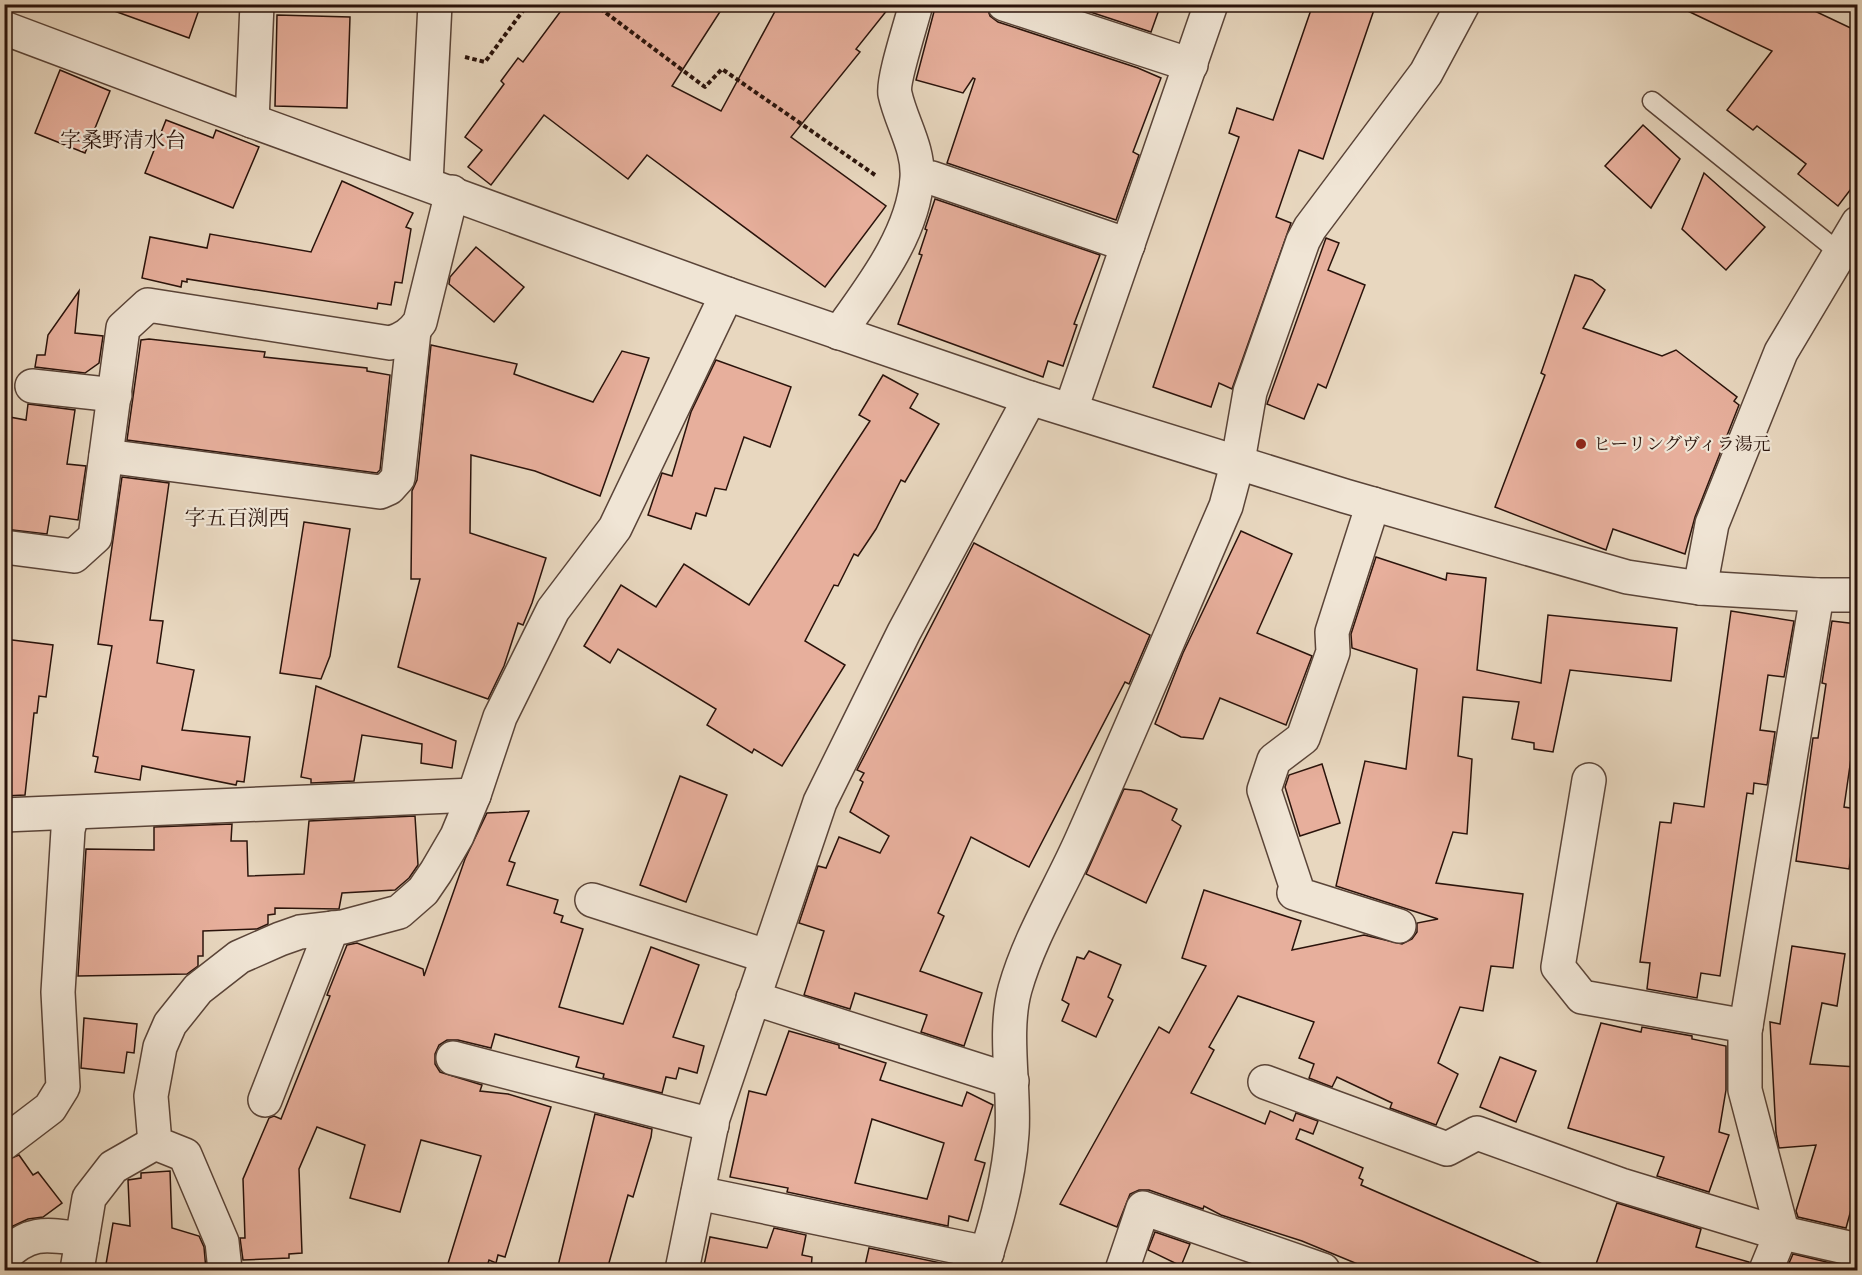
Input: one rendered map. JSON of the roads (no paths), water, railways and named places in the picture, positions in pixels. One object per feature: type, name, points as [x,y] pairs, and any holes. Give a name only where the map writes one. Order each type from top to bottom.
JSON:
[{"type":"street","points":[[252,122],[257,4]]},
{"type":"street","points":[[106,456],[380,492],[390,488],[398,478],[414,331],[420,322],[439,188],[433,50],[435,4]]},
{"type":"street","points":[[839,333],[886,267],[910,212],[917,177],[913,144],[894,91],[916,4]]},
{"type":"street","points":[[1004,4],[1191,65]]},
{"type":"street","points":[[1071,409],[1211,4]]},
{"type":"street","points":[[698,1193],[984,1262],[1009,1160],[1012,1081],[1010,1039],[1014,991],[1026,956],[1081,841],[1227,506],[1238,462],[1250,392],[1303,241],[1310,228],[1426,73],[1462,4]]},
{"type":"street","points":[[4,28],[252,122],[839,333],[1030,398],[1373,504],[1615,574],[1700,588],[1857,595]]},
{"type":"street","points":[[932,178],[1128,245]]},
{"type":"street","points":[[1700,588],[1712,524],[1737,455],[1781,352],[1857,223]]},
{"type":"street","points":[[155,1143],[151,1096],[160,1047],[170,1024],[198,989],[239,957],[300,932],[384,918],[399,912],[413,901],[447,854],[474,795],[500,717],[553,610],[615,528],[727,294]]},
{"type":"street","points":[[4,547],[74,556],[95,537],[123,328],[148,305],[390,343],[414,331]]},
{"type":"street","points":[[32,386],[115,395]]},
{"type":"street","points":[[682,1270],[712,1125],[766,956],[820,802],[856,725],[1030,398]]},
{"type":"street","points":[[1373,504],[1332,632],[1333,652],[1303,738],[1274,759],[1264,790],[1296,886],[1294,893],[1399,926]]},
{"type":"street","points":[[1766,1270],[1782,1231],[1745,1090],[1746,1026],[1817,595]]},
{"type":"street","points":[[1588,780],[1558,967],[1582,997],[1746,1026]]},
{"type":"street","points":[[4,815],[72,814],[474,795]]},
{"type":"street","points":[[4,1143],[50,1108],[63,1087],[58,992],[68,830],[72,814]]},
{"type":"street","points":[[592,900],[766,956]]},
{"type":"street","points":[[265,1100],[332,928]]},
{"type":"street","points":[[753,998],[1012,1081]]},
{"type":"street","points":[[453,1058],[712,1125]]},
{"type":"street","points":[[1264,1082],[1446,1149],[1477,1133],[1621,1185],[1765,1229],[1782,1231],[1857,1250]]},
{"type":"street","points":[[77,1270],[89,1198],[113,1167],[155,1143]]},
{"type":"street","points":[[155,1143],[185,1155],[222,1242],[225,1270]]},
{"type":"street","points":[[1122,1270],[1143,1208],[1323,1270]]},
{"type":"street","points":[[4,1256],[21,1244],[43,1234],[82,1239]]},
{"type":"lane","points":[[1652,101],[1840,253]]},
{"type":"place","name":"ヒーリングヴィラ湯元","points":[[1581,444]]},
{"type":"district","name":"字桑野清水台","points":[[123,140]]},
{"type":"district","name":"字五百渕西","points":[[237,518]]}]
